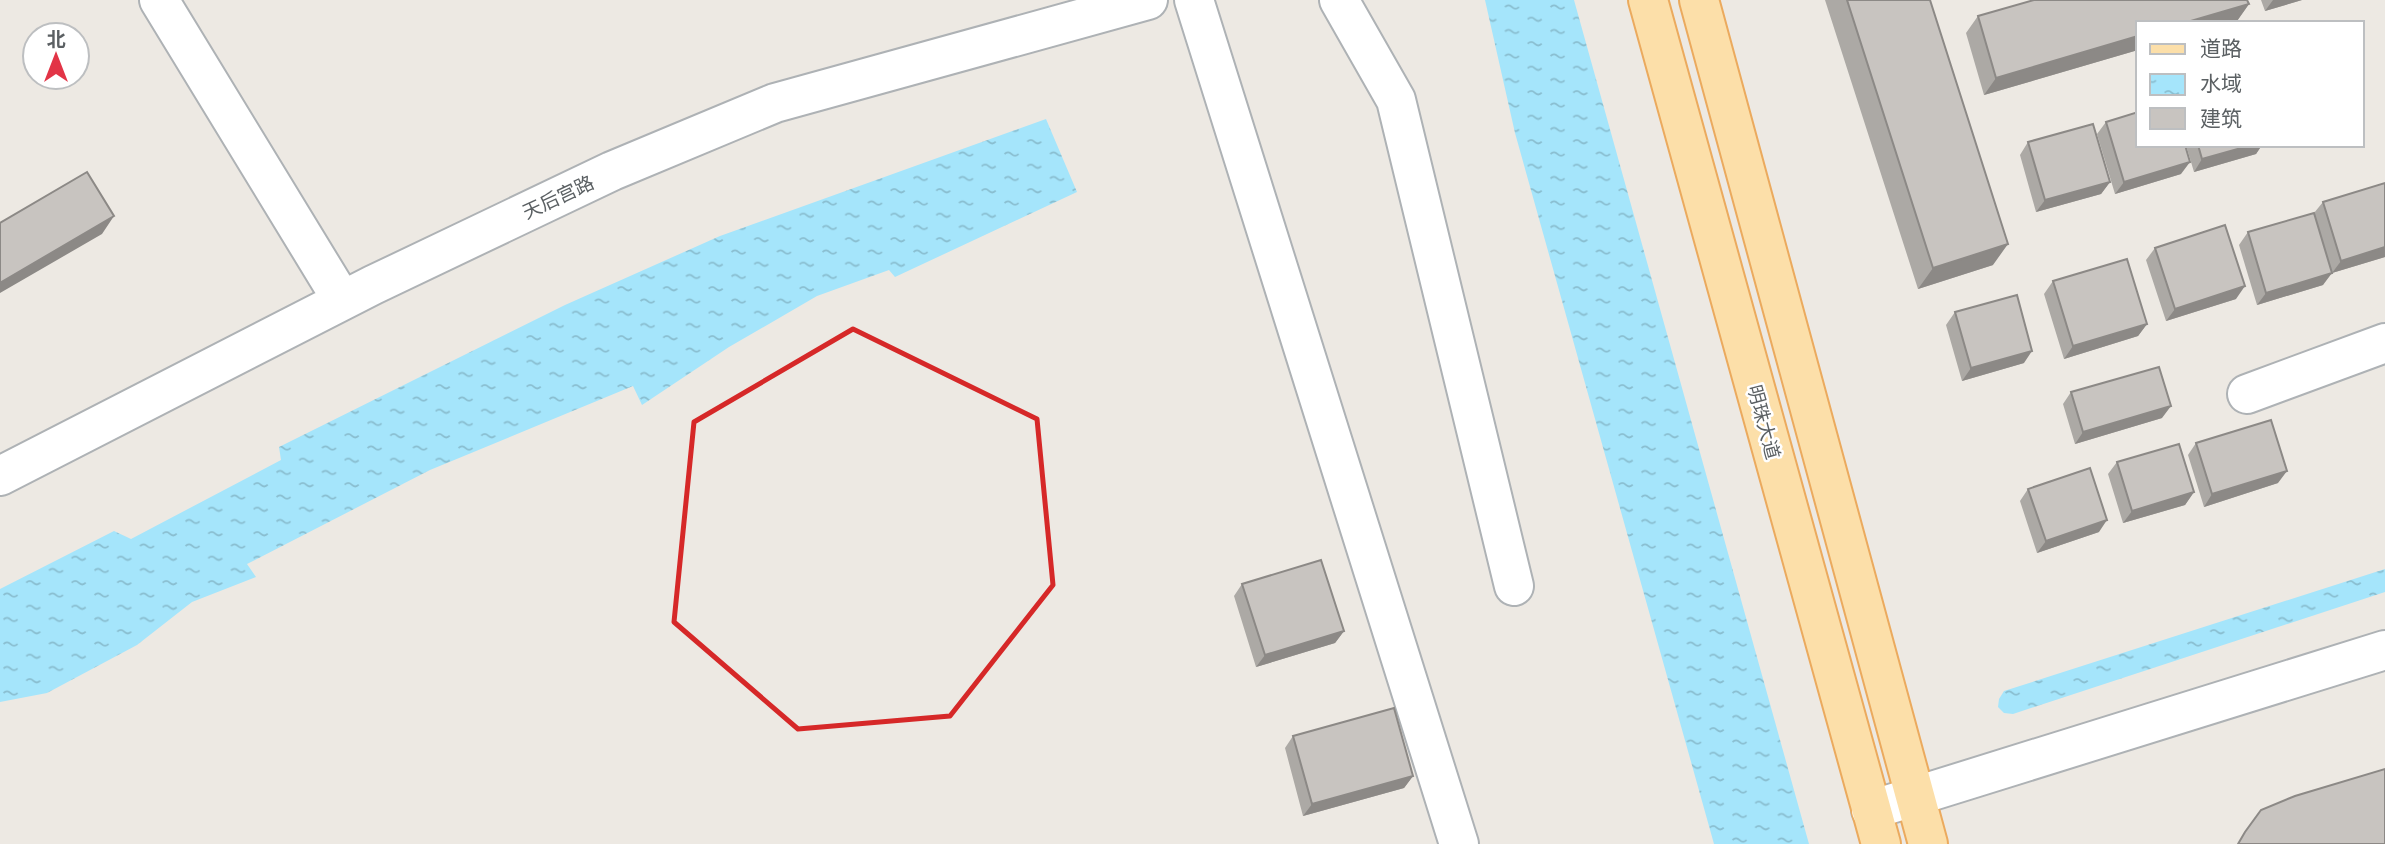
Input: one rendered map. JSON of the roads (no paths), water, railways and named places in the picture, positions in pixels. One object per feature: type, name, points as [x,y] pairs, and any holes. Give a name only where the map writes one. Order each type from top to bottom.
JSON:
[{"type":"main road","name":"明珠大道","points":[[1648,0],[1876,827]]},
{"type":"main road","points":[[1699,0],[1928,844]]},
{"type":"street","points":[[159,0],[342,300]]},
{"type":"street","name":"天后宫路","points":[[0,476],[342,300],[612,171],[775,103],[1148,0]]},
{"type":"street","points":[[1194,0],[1459,844]]},
{"type":"street","points":[[1339,0],[1396,100],[1514,586]]},
{"type":"street","points":[[2247,394],[2385,343]]},
{"type":"street","points":[[1876,827],[1915,796],[2385,650]]},
{"type":"water","points":[[1485,0],[1574,0],[1809,844],[1714,844],[1515,133]]},
{"type":"water","points":[[1046,119],[1077,192],[895,277],[889,270],[817,296],[729,347],[642,405],[633,386],[430,470],[247,564],[256,577],[192,602],[137,645],[47,693],[0,702],[0,589],[114,531],[131,539],[281,460],[279,447],[565,305],[720,236]]},
{"type":"water","points":[[2385,569],[2385,592],[2013,714],[2004,713],[1998,707],[2004,691]]}]
